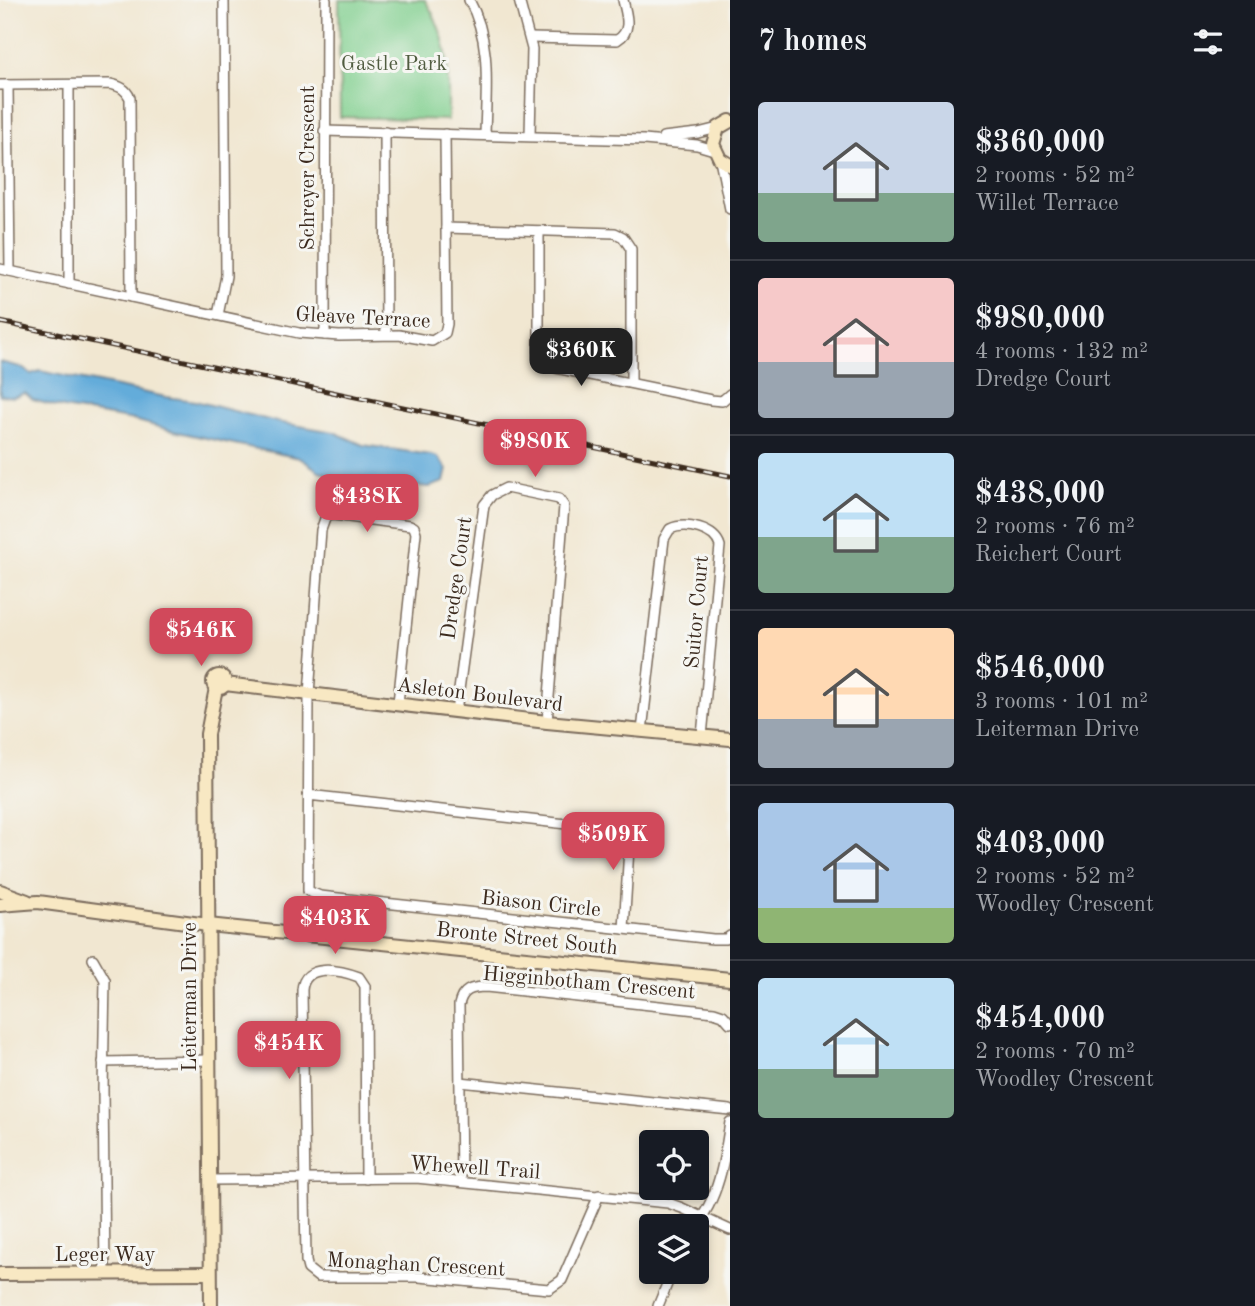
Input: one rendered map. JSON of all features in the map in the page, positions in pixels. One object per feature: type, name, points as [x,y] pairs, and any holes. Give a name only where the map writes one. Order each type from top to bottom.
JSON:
[{"type":"street","points":[[218,315],[226,276],[224,0]]},
{"type":"street","name":"Schreyer Crescent","points":[[325,335],[326,0]]},
{"type":"street","points":[[469,0],[481,27],[486,53],[485,135]]},
{"type":"street","points":[[519,0],[530,38],[530,135]]},
{"type":"street","points":[[530,38],[617,40],[623,37],[627,29],[623,0]]},
{"type":"street","points":[[5,270],[4,85],[118,85],[130,98],[131,297]]},
{"type":"street","points":[[68,85],[69,284]]},
{"type":"street","points":[[644,140],[698,133],[726,120]]},
{"type":"street","points":[[726,120],[713,138],[721,158],[730,209]]},
{"type":"street","points":[[324,131],[644,140],[697,145],[721,158]]},
{"type":"street","points":[[385,132],[386,334]]},
{"type":"street","name":"Gleave Terrace","points":[[5,270],[299,333],[386,334],[432,341],[444,333],[447,324],[445,134]]},
{"type":"street","points":[[446,228],[615,233],[623,237],[630,245],[631,383]]},
{"type":"street","points":[[539,231],[540,352],[544,362],[556,368],[717,401],[722,401],[730,394]]},
{"type":"street","name":"Dredge Court","points":[[456,712],[484,505],[492,495],[506,488],[559,499],[565,506],[547,722]]},
{"type":"street","name":"Biason Circle","points":[[308,795],[620,832],[629,848],[624,929],[314,895],[308,891],[308,795],[309,694],[321,530],[326,516],[414,527],[416,533],[398,703]]},
{"type":"street","name":"Suitor Court","points":[[642,731],[664,539],[670,528],[680,526],[709,532],[718,540],[720,547],[702,736]]},
{"type":"street","name":"Asleton Boulevard","points":[[221,686],[730,739]]},
{"type":"street","name":"Leiterman Drive","points":[[211,1306],[207,734],[221,686]]},
{"type":"street","name":"Bronte Street South","points":[[0,891],[27,902]]},
{"type":"street","name":"Bronte Street South","points":[[0,905],[27,902],[208,925],[730,978]]},
{"type":"street","points":[[624,929],[713,939],[726,939],[730,936]]},
{"type":"street","points":[[93,959],[105,981],[103,1062],[106,1273]]},
{"type":"street","points":[[306,1179],[303,983],[307,976],[323,970],[359,977],[365,986],[366,1179]]},
{"type":"street","name":"Higginbotham Crescent","points":[[461,1182],[459,1005],[466,990],[474,987],[714,1012],[730,1023]]},
{"type":"street","points":[[103,1062],[209,1060]]},
{"type":"street","points":[[460,1082],[730,1110]]},
{"type":"street","points":[[704,1214],[721,1174],[730,1122]]},
{"type":"street","name":"Whewell Trail","points":[[211,1180],[416,1178],[668,1203],[696,1214]]},
{"type":"street","name":"Monaghan Crescent","points":[[306,1179],[306,1261],[312,1274],[318,1278],[419,1277],[548,1289],[562,1280],[599,1195]]},
{"type":"street","name":"Whewell Trail","points":[[709,1220],[730,1230]]},
{"type":"street","name":"Leger Way","points":[[0,1274],[210,1273]]},
{"type":"street","points":[[658,1306],[667,1284]]},
{"type":"green space","name":"Gastle Park","points":[[339,0],[425,0],[440,30],[447,58],[448,120],[340,117]]},
{"type":"water","points":[[0,362],[20,367],[31,374],[40,371],[195,401],[277,422],[334,432],[363,445],[431,455],[438,457],[447,469],[444,482],[429,487],[375,482],[355,477],[337,478],[319,471],[300,458],[134,420],[64,408],[33,400],[25,393],[13,397],[0,395]]},
{"type":"railway","points":[[0,322],[730,476]]}]
